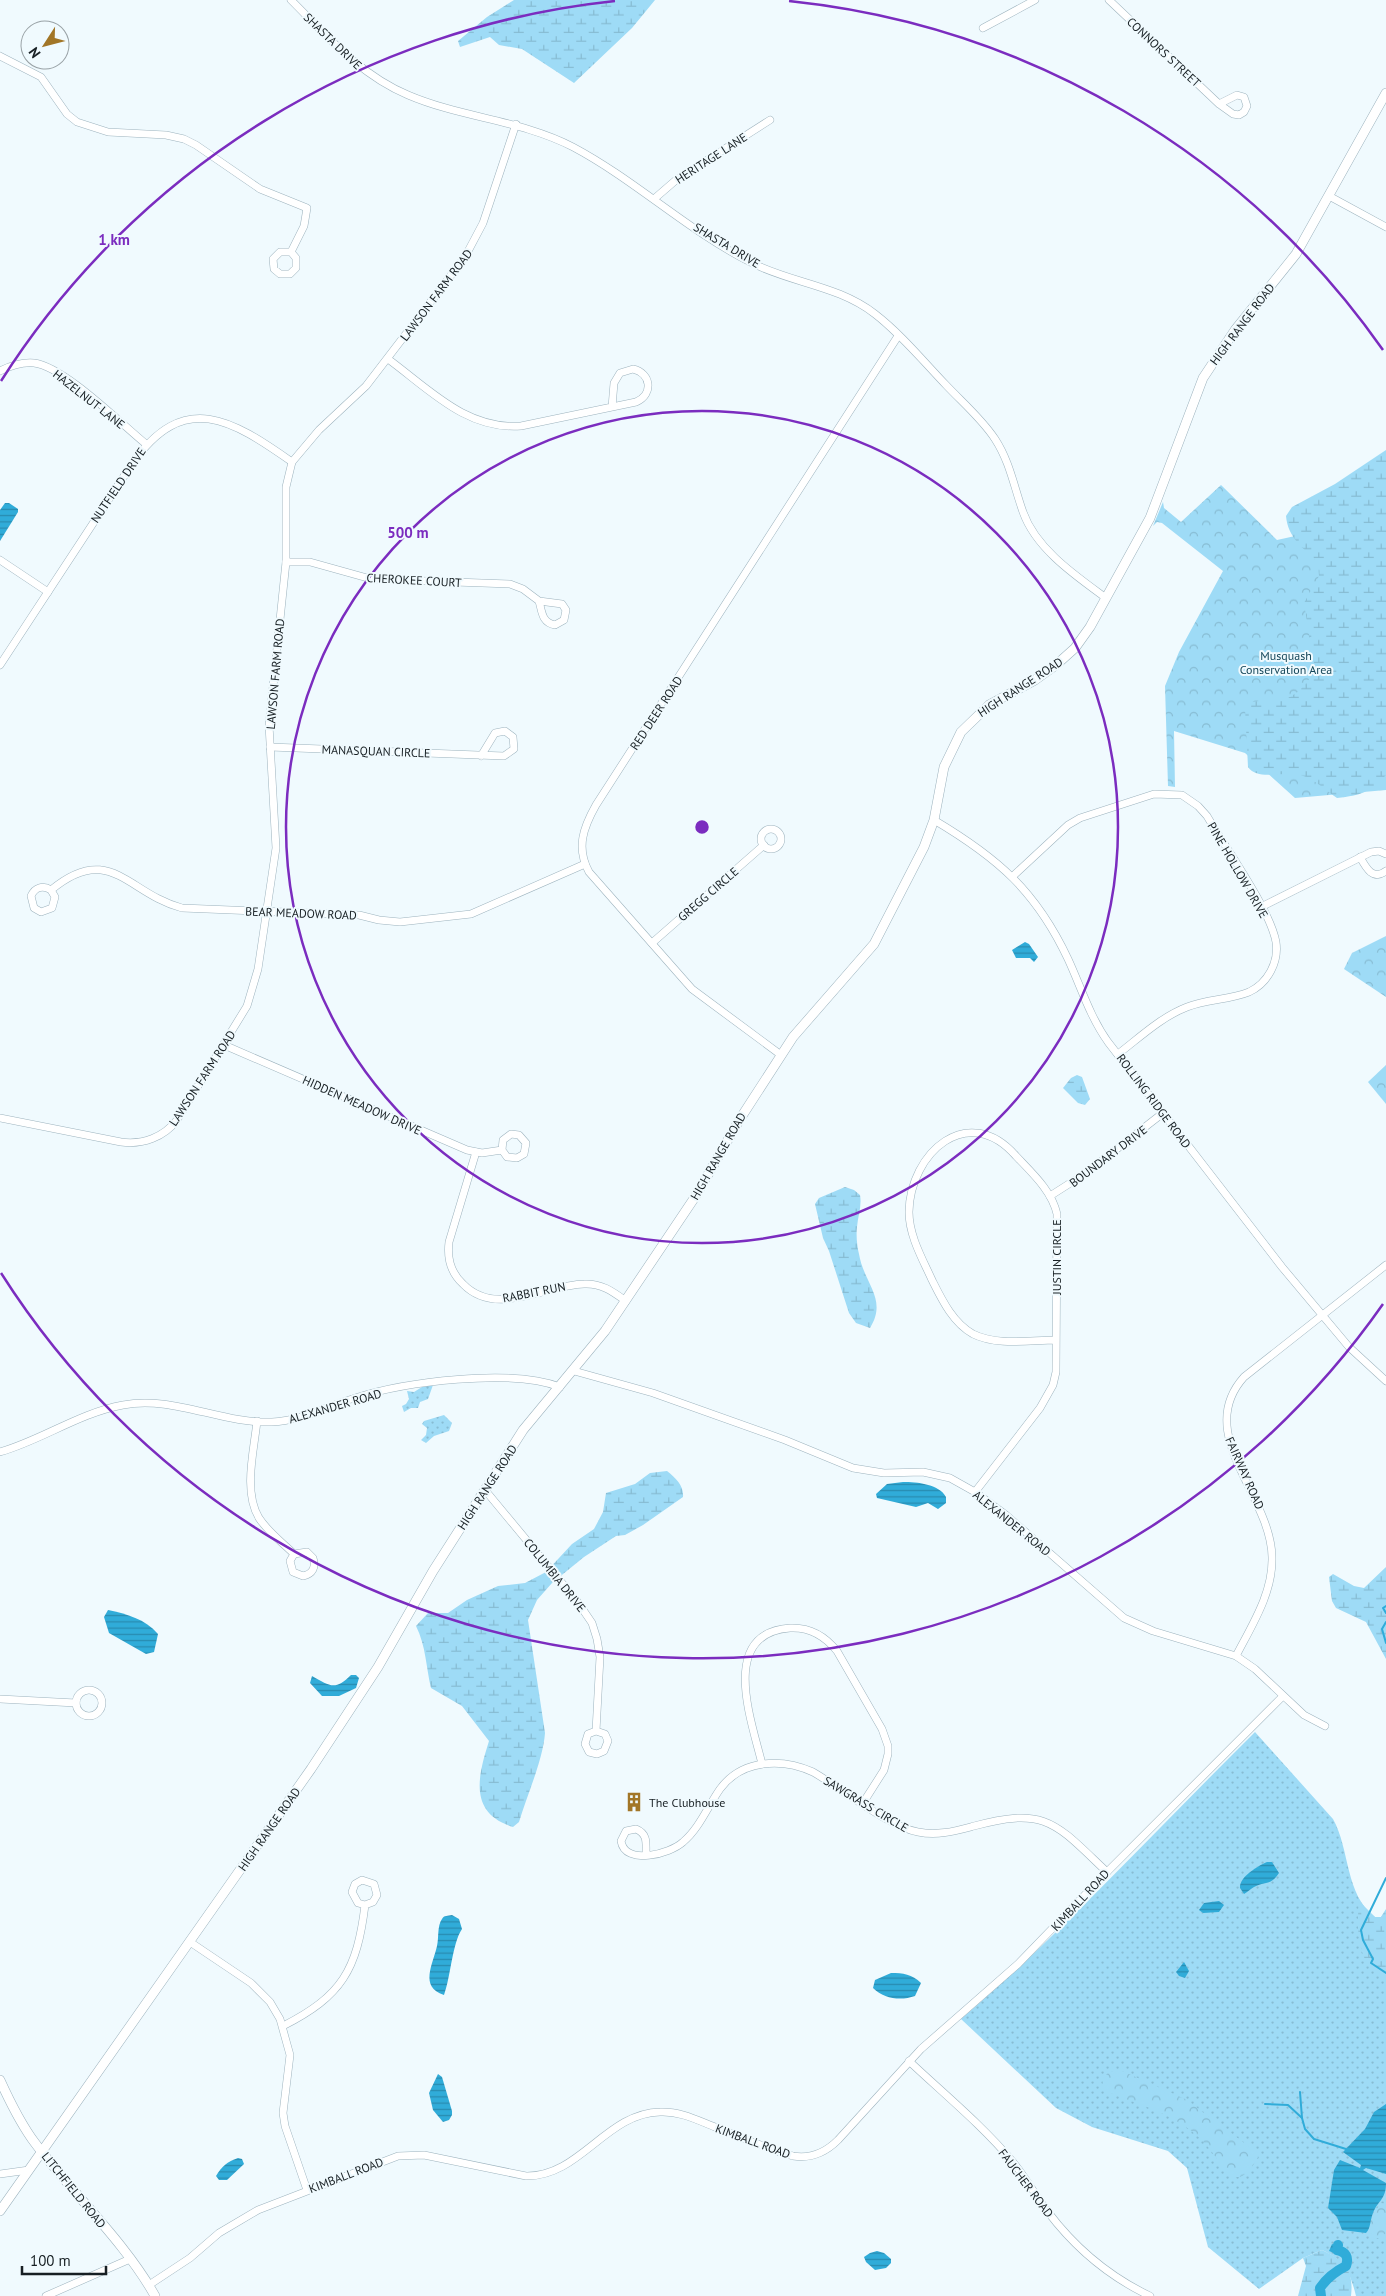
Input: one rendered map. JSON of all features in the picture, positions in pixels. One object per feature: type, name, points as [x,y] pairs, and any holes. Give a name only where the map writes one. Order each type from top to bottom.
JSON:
[{"type":"street","name":"SHASTA DRIVE","points":[[291,0],[352,61],[384,84],[438,106],[516,124],[545,134],[574,148],[753,263],[830,290],[854,301],[876,315],[993,436],[1010,471],[1024,514],[1036,537],[1064,565],[1106,598]]},
{"type":"street","points":[[983,28],[1036,0]]},
{"type":"street","name":"CONNORS STREET","points":[[1109,0],[1219,104]]},
{"type":"street","points":[[0,56],[41,77],[67,114],[77,122],[108,132],[166,134],[184,139],[196,145],[260,189],[307,208],[304,226],[290,252]]},
{"type":"street","name":"HIGH RANGE ROAD","points":[[0,2211],[275,1823],[378,1667],[433,1571],[523,1430],[574,1371],[626,1301],[695,1197],[740,1119],[781,1055],[809,1016],[874,944],[919,859],[934,820],[940,779],[949,755],[961,732],[984,709],[1035,680],[1066,657],[1087,632],[1153,512],[1203,378],[1235,330],[1296,254],[1386,93]]},
{"type":"street","name":"HERITAGE LANE","points":[[654,199],[676,180],[770,120]]},
{"type":"street","name":"LAWSON FARM ROAD","points":[[0,1118],[121,1142],[146,1141],[158,1136],[174,1124],[224,1045],[246,1006],[254,988],[268,912],[276,848],[270,747],[270,705],[286,562],[286,487],[292,462],[319,430],[358,396],[473,246],[494,192],[516,124]]},
{"type":"street","points":[[1329,196],[1386,228]]},
{"type":"street","name":"RED DEER ROAD","points":[[781,1055],[692,989],[598,883],[585,864],[581,847],[583,834],[594,809],[898,336]]},
{"type":"street","points":[[388,358],[458,412],[488,425],[521,426],[636,402],[643,398],[648,385],[643,373],[630,369],[620,373],[614,383],[612,407]]},
{"type":"street","name":"HAZELNUT LANE","points":[[0,371],[21,364],[34,363],[57,372],[146,444]]},
{"type":"street","name":"NUTFIELD DRIVE","points":[[0,665],[146,444],[156,434],[173,425],[204,417],[230,424],[292,462]]},
{"type":"street","points":[[0,560],[48,592]]},
{"type":"street","name":"CHEROKEE COURT","points":[[286,562],[310,562],[371,579],[504,583],[523,589],[540,601]]},
{"type":"street","name":"MANASQUAN CIRCLE","points":[[270,747],[481,756],[508,755],[514,747],[513,737],[505,731],[495,733],[481,756]]},
{"type":"street","name":"PINE HOLLOW DRIVE","points":[[1013,876],[1068,825],[1080,818],[1154,794],[1174,794],[1188,798],[1207,816],[1261,907],[1272,929],[1276,948],[1272,968],[1261,984],[1243,994],[1181,1010],[1154,1027],[1118,1054]]},
{"type":"street","name":"ROLLING RIDGE ROAD","points":[[934,820],[1013,876],[1031,896],[1051,925],[1100,1031],[1223,1193],[1322,1315],[1349,1347],[1386,1381]]},
{"type":"street","name":"GREGG CIRCLE","points":[[652,943],[764,845]]},
{"type":"street","points":[[1261,907],[1360,857],[1375,851],[1386,854]]},
{"type":"street","points":[[1360,857],[1367,870],[1373,874],[1381,874],[1386,871]]},
{"type":"street","name":"BEAR MEADOW ROAD","points":[[51,890],[69,876],[93,868],[119,875],[167,903],[182,908],[359,915],[391,922],[471,914],[585,864]]},
{"type":"street","name":"HIDDEN MEADOW DRIVE","points":[[224,1045],[458,1147],[476,1152],[502,1150]]},
{"type":"street","name":"BOUNDARY DRIVE","points":[[1050,1196],[1086,1173],[1163,1113]]},
{"type":"street","name":"JUSTIN CIRCLE","points":[[975,1492],[1051,1392],[1056,1372],[1057,1214],[1050,1196],[1004,1142],[986,1134],[966,1133],[954,1136],[940,1145],[926,1160],[913,1188],[909,1214],[915,1240],[941,1299],[963,1326],[973,1333],[995,1340],[1056,1340]]},
{"type":"street","name":"RABBIT RUN","points":[[476,1152],[449,1242],[448,1256],[452,1268],[462,1284],[484,1297],[504,1300],[576,1284],[593,1284],[608,1288],[626,1301]]},
{"type":"street","name":"FAIRWAY ROAD","points":[[1236,1656],[1268,1590],[1272,1551],[1263,1513],[1229,1443],[1226,1430],[1226,1410],[1236,1387],[1244,1377],[1386,1265]]},
{"type":"street","name":"ALEXANDER ROAD","points":[[574,1371],[653,1393],[785,1440],[852,1468],[884,1472],[935,1474],[950,1478],[975,1492],[1006,1516],[1108,1606],[1129,1621],[1153,1631],[1236,1656],[1255,1669],[1304,1715],[1325,1726]]},
{"type":"street","name":"ALEXANDER ROAD","points":[[0,1452],[20,1446],[89,1414],[135,1403],[154,1404],[230,1419],[257,1422],[285,1421],[307,1416],[363,1395],[468,1379],[533,1379],[560,1387]]},
{"type":"street","points":[[257,1422],[251,1484],[253,1503],[264,1524],[294,1554]]},
{"type":"street","name":"COLUMBIA DRIVE","points":[[485,1490],[588,1615],[597,1639],[600,1665],[596,1731]]},
{"type":"street","points":[[762,1764],[744,1687],[747,1661],[757,1644],[773,1633],[792,1628],[811,1631],[828,1641],[836,1650],[886,1739],[887,1762],[863,1803]]},
{"type":"street","name":"KIMBALL ROAD","points":[[149,2285],[174,2270],[209,2240],[241,2219],[264,2207],[385,2160],[417,2154],[526,2176],[545,2174],[569,2163],[620,2124],[645,2114],[658,2112],[671,2112],[690,2117],[787,2154],[808,2158],[828,2148],[838,2140],[909,2061],[940,2031],[1005,1978],[1106,1872],[1283,1696]]},
{"type":"street","points":[[0,1699],[76,1703]]},
{"type":"street","name":"SAWGRASS CIRCLE","points":[[646,1854],[668,1852],[682,1843],[727,1781],[747,1769],[762,1764],[778,1763],[802,1767],[902,1828],[927,1834],[946,1833],[1012,1817],[1037,1819],[1056,1826],[1106,1872]]},
{"type":"street","points":[[283,2026],[320,2005],[339,1987],[351,1964],[362,1934],[365,1905]]},
{"type":"street","points":[[190,1942],[257,1988],[270,2002],[283,2026],[290,2055],[284,2126],[306,2190]]},
{"type":"street","name":"FAUCHER ROAD","points":[[909,2061],[988,2136],[1012,2162],[1046,2210],[1081,2250],[1112,2275],[1150,2296]]},
{"type":"street","name":"LITCHFIELD ROAD","points":[[0,2080],[21,2123],[42,2152],[130,2259],[155,2296]]},
{"type":"street","points":[[0,2174],[29,2170]]},
{"type":"street","points":[[46,2296],[130,2259]]},
{"type":"green space","points":[[514,0],[655,0],[632,28],[574,83],[522,49],[499,45],[490,37],[460,47],[458,41],[487,17]]},
{"type":"green space","points":[[1386,450],[1386,775],[1364,792],[1353,796],[1337,798],[1305,777],[1294,774],[1259,774],[1248,767],[1245,708],[1252,702],[1290,697],[1299,691],[1311,677],[1314,665],[1304,603],[1319,576],[1318,562],[1293,537],[1287,524],[1286,516],[1292,507],[1335,484]]},
{"type":"green space","name":"Musquash Conservation Area","points":[[1221,485],[1277,540],[1386,516],[1386,790],[1295,798],[1245,753],[1174,731],[1175,787],[1168,786],[1165,686],[1179,652],[1223,571],[1162,523],[1157,522],[1153,526],[1163,502],[1164,508],[1181,522]]},
{"type":"green space","points":[[1386,936],[1386,997],[1344,969],[1352,953]]},
{"type":"green space","points":[[1386,1065],[1386,1104],[1368,1082]]},
{"type":"green space","points":[[1077,1075],[1082,1077],[1090,1099],[1085,1105],[1078,1103],[1063,1088],[1071,1078]]},
{"type":"green space","points":[[845,1187],[854,1190],[860,1195],[857,1230],[858,1248],[877,1308],[870,1328],[856,1323],[849,1313],[823,1238],[815,1204],[819,1198]]},
{"type":"green space","points":[[433,1385],[428,1399],[420,1402],[418,1408],[411,1408],[404,1412],[402,1406],[409,1399],[407,1391],[414,1392],[422,1387]]},
{"type":"green space","points":[[444,1415],[452,1423],[449,1431],[434,1436],[426,1443],[421,1440],[426,1435],[427,1428],[422,1424],[424,1421]]},
{"type":"green space","points":[[667,1471],[679,1482],[683,1497],[643,1525],[625,1535],[616,1536],[584,1557],[552,1583],[537,1600],[528,1620],[545,1733],[544,1743],[519,1822],[513,1827],[499,1821],[489,1813],[483,1803],[480,1792],[482,1767],[489,1741],[462,1706],[431,1688],[424,1649],[416,1626],[428,1613],[448,1613],[467,1600],[498,1586],[525,1583],[546,1572],[572,1544],[594,1529],[603,1512],[606,1493],[635,1484],[650,1473]]},
{"type":"green space","points":[[1386,1567],[1386,1659],[1366,1622],[1336,1608],[1332,1601],[1329,1577],[1333,1574],[1354,1586],[1364,1588]]},
{"type":"green space","points":[[1255,1732],[1333,1819],[1343,1844],[1353,1884],[1365,1908],[1375,1917],[1381,1917],[1386,1909],[1386,2296],[1356,2296],[1349,2274],[1345,2268],[1336,2258],[1322,2250],[1303,2258],[1259,2289],[1208,2247],[1187,2168],[1168,2151],[1092,2127],[1056,2108],[961,2019],[1000,1985],[1074,1914]]},
{"type":"green space","points":[[1359,1901],[1375,1917],[1381,1917],[1386,1910],[1384,1935],[1386,1976],[1376,1972],[1368,1965],[1363,1955],[1358,1933]]},
{"type":"green space","points":[[1113,2071],[1122,2071],[1185,2099],[1255,2151],[1258,2157],[1244,2175],[1237,2177],[1233,2175],[1223,2167],[1205,2143],[1190,2130],[1156,2110],[1105,2091],[1103,2078]]},
{"type":"green space","points":[[1382,2203],[1386,2205],[1386,2233],[1379,2238],[1375,2238],[1369,2231],[1370,2226],[1374,2212]]},
{"type":"green space","points":[[1322,2250],[1337,2258],[1346,2267],[1351,2279],[1351,2296],[1298,2296],[1306,2266],[1303,2258]]},
{"type":"shaded area","points":[[5,503],[9,503],[18,509],[18,512],[0,541],[0,510]]},
{"type":"shaded area","points":[[1025,942],[1029,944],[1038,957],[1034,962],[1030,958],[1016,958],[1012,950]]},
{"type":"shaded area","points":[[903,1482],[921,1483],[938,1489],[946,1497],[946,1503],[938,1509],[928,1503],[916,1507],[877,1498],[876,1494],[887,1484]]},
{"type":"shaded area","points":[[108,1610],[135,1618],[153,1629],[158,1634],[154,1652],[146,1654],[109,1633],[104,1617]]},
{"type":"shaded area","points":[[351,1675],[356,1675],[359,1678],[356,1688],[339,1696],[322,1696],[310,1683],[312,1676],[328,1684],[336,1685]]},
{"type":"shaded area","points":[[1267,1862],[1272,1862],[1279,1873],[1270,1882],[1258,1885],[1244,1894],[1240,1888],[1243,1880],[1254,1869]]},
{"type":"shaded area","points":[[1219,1901],[1224,1905],[1219,1912],[1203,1913],[1199,1910],[1204,1903]]},
{"type":"shaded area","points":[[452,1915],[459,1919],[462,1929],[456,1943],[444,1995],[436,1991],[432,1986],[430,1974],[437,1946],[440,1922],[444,1917]]},
{"type":"shaded area","points":[[1184,1962],[1189,1971],[1185,1978],[1179,1976],[1176,1972]]},
{"type":"shaded area","points":[[891,1973],[907,1975],[921,1983],[915,1996],[904,1998],[887,1997],[873,1988],[875,1980]]},
{"type":"shaded area","points":[[438,2074],[442,2077],[452,2111],[449,2120],[443,2122],[433,2110],[429,2093]]},
{"type":"shaded area","points":[[1386,2104],[1386,2174],[1366,2168],[1363,2170],[1386,2183],[1385,2193],[1375,2209],[1366,2233],[1342,2230],[1337,2217],[1328,2208],[1334,2170],[1340,2160],[1360,2168],[1361,2165],[1343,2152],[1365,2129],[1374,2112]]},
{"type":"shaded area","points":[[238,2158],[242,2159],[244,2164],[227,2180],[219,2180],[216,2176],[220,2170]]},
{"type":"shaded area","points":[[1332,2244],[1341,2247],[1349,2254],[1349,2259],[1329,2251]]},
{"type":"shaded area","points":[[877,2251],[884,2253],[891,2259],[891,2263],[886,2268],[875,2270],[866,2262],[864,2257]]},
{"type":"waterway","points":[[1386,1606],[1383,1608],[1386,1613]]},
{"type":"waterway","points":[[1386,1622],[1382,1629],[1386,1643]]},
{"type":"waterway","points":[[1386,1878],[1361,1930],[1363,1940],[1373,1959],[1371,1963],[1386,1973]]},
{"type":"waterway","points":[[1300,2092],[1302,2118]]},
{"type":"waterway","points":[[1265,2104],[1288,2105],[1302,2118],[1305,2129],[1314,2139],[1346,2149]]},
{"type":"waterway","points":[[1321,2296],[1320,2288],[1322,2285],[1346,2266],[1347,2258],[1343,2252],[1337,2250],[1338,2245]]},
{"type":"place","name":"The Clubhouse","points":[[634,1802]]}]
